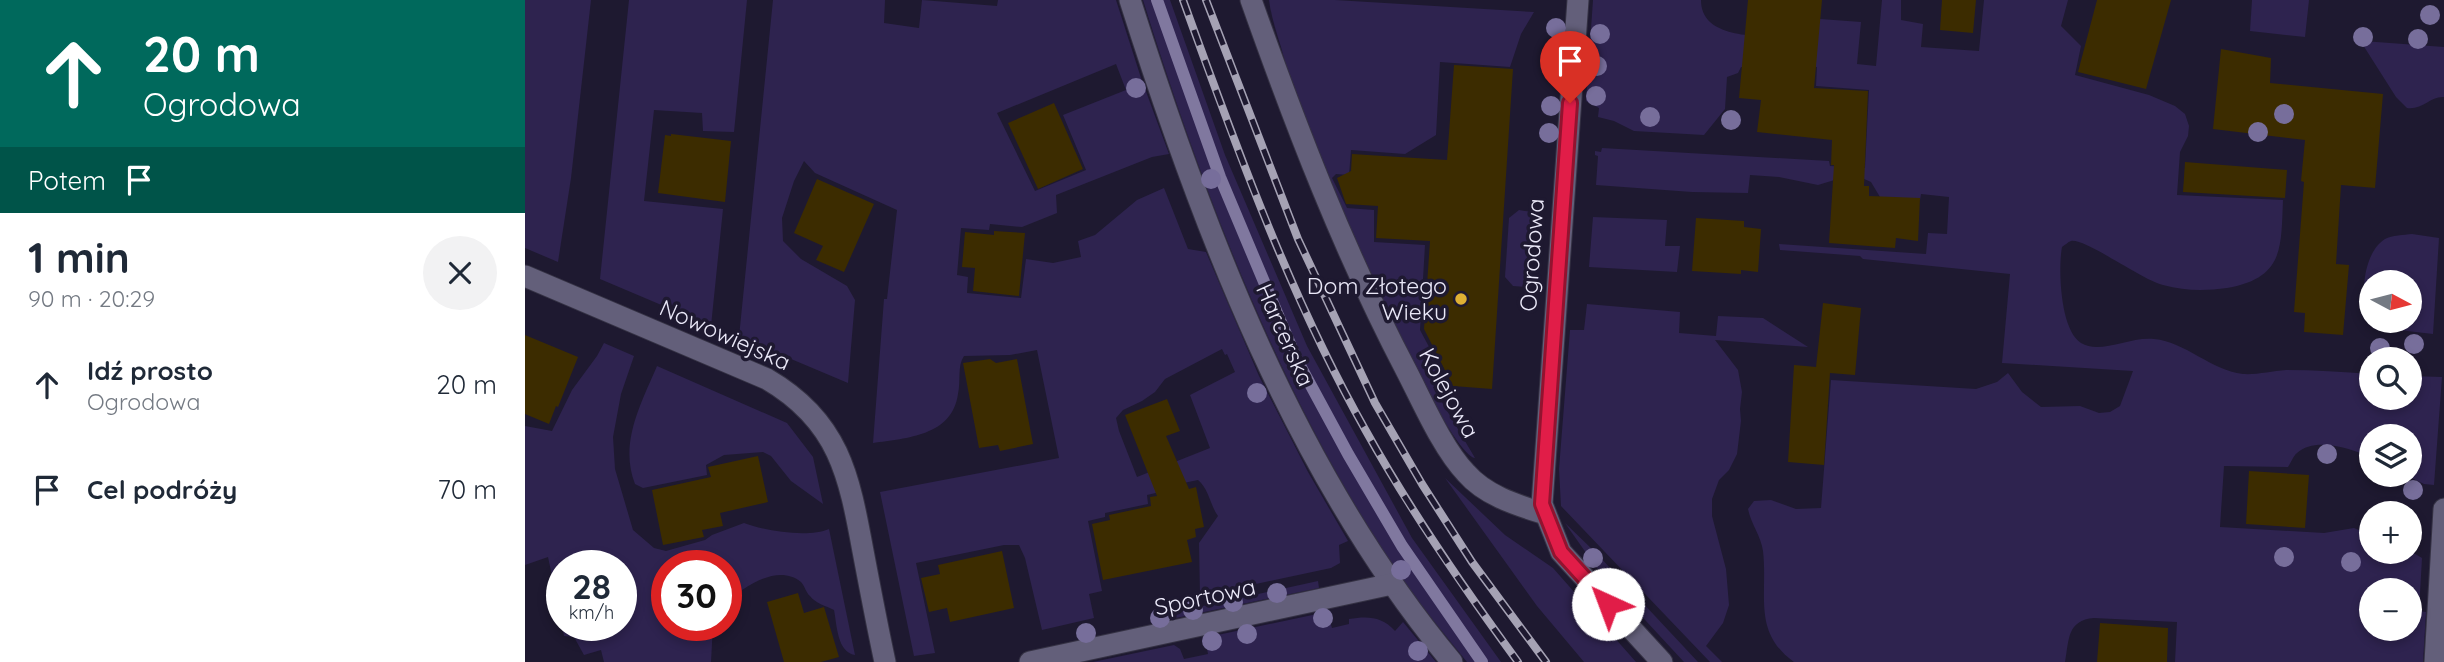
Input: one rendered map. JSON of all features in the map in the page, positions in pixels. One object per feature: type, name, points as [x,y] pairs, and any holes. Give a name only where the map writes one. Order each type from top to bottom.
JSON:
[{"type":"street","name":"Harcerska","points":[[1131,0],[1150,63],[1190,174],[1263,353],[1308,447],[1392,584],[1452,662]]},
{"type":"street","name":"Kolejowa","points":[[1251,0],[1321,190],[1374,310],[1441,435],[1460,466],[1474,482],[1505,500],[1545,514]]},
{"type":"street","name":"Ogrodowa","points":[[1545,514],[1541,494],[1578,0]]},
{"type":"street","name":"Nowowiejska","points":[[525,276],[767,379],[789,393],[810,412],[835,448],[850,484],[885,662]]},
{"type":"street","points":[[2435,662],[2444,509]]},
{"type":"street","points":[[1545,514],[1561,552],[1663,662]]},
{"type":"street","name":"Sportowa","points":[[1030,662],[1392,584]]},
{"type":"shaded area","points":[[525,0],[591,0],[571,178],[558,262],[525,248]]},
{"type":"shaded area","points":[[629,0],[747,0],[734,132],[703,131],[702,113],[654,110],[644,201],[723,209],[711,326],[600,279]]},
{"type":"shaded area","points":[[773,0],[885,0],[884,23],[919,28],[922,0],[997,6],[998,0],[1116,0],[1169,154],[1152,157],[1056,195],[1057,213],[1022,227],[990,224],[989,230],[961,228],[957,275],[968,277],[967,293],[1021,298],[1026,259],[1053,263],[1081,257],[1078,241],[1095,235],[1137,200],[1164,188],[1188,249],[1206,252],[1259,376],[1308,472],[1348,541],[1339,545],[1340,563],[1331,568],[1200,596],[1199,543],[1218,516],[1205,488],[1198,480],[1164,487],[1164,491],[1147,495],[1148,504],[1105,513],[1105,517],[1088,521],[1102,591],[1089,594],[1094,618],[1042,630],[1025,558],[1019,545],[1004,545],[916,563],[935,653],[914,656],[880,492],[1059,458],[1037,350],[1010,355],[964,356],[958,394],[947,419],[926,432],[873,443],[884,299],[887,299],[897,210],[815,173],[804,161],[794,181],[782,218],[783,241],[801,259],[847,286],[855,300],[848,383],[739,337]],"holes":[[[1116,64],[1126,90],[1063,115],[1086,170],[1035,191],[997,113]],[[1222,349],[1235,372],[1190,395],[1210,448],[1137,477],[1116,418],[1123,410],[1155,392],[1165,379]]]},
{"type":"shaded area","points":[[1143,0],[1170,0],[1225,155],[1307,346],[1412,538],[1501,662],[1467,662],[1402,579],[1321,444],[1251,299],[1221,225]]},
{"type":"shaded area","points":[[1269,0],[1335,0],[1534,12],[1521,34],[1510,67],[1440,62],[1436,135],[1405,154],[1351,150],[1349,175],[1336,174],[1332,178],[1347,208],[1374,210],[1374,242],[1425,245],[1420,330],[1450,386],[1433,387],[1475,458],[1463,448],[1426,389],[1342,218],[1301,112]]},
{"type":"shaded area","points":[[1593,0],[1701,0],[1704,13],[1711,23],[1735,33],[1750,35],[1791,38],[1793,17],[1861,22],[1857,64],[1876,66],[1882,0],[1901,0],[1901,20],[1923,24],[1921,47],[1979,51],[1984,0],[2068,0],[2061,26],[2081,46],[2075,75],[2149,95],[2175,106],[2185,114],[2189,126],[2188,136],[2180,152],[2177,195],[2283,200],[2276,258],[2260,277],[2227,288],[2195,290],[2163,285],[2088,246],[2069,242],[2062,247],[2060,269],[2062,298],[2074,336],[2081,343],[2097,347],[2145,339],[2166,341],[2220,367],[2243,374],[2286,370],[2359,373],[2359,410],[2422,410],[2422,376],[2442,377],[2434,485],[2422,483],[2422,424],[2359,424],[2359,453],[2334,446],[2313,445],[2296,454],[2288,467],[2224,466],[2220,527],[2324,533],[2354,528],[2359,530],[2359,564],[2422,564],[2421,578],[2359,578],[2359,641],[2422,641],[2422,611],[2426,612],[2423,662],[2175,662],[2177,622],[2094,618],[2074,627],[2065,662],[1794,662],[1772,638],[1767,625],[1763,551],[1748,509],[1754,501],[1771,500],[1796,509],[1821,508],[1831,380],[1976,389],[1997,382],[2008,373],[2022,392],[2041,407],[2080,406],[2099,413],[2110,412],[2120,406],[2133,371],[2002,363],[2010,274],[1863,259],[1860,256],[1780,250],[1779,244],[1926,254],[1928,233],[1947,234],[1949,197],[1921,194],[1920,200],[1880,197],[1871,182],[1862,178],[1841,178],[1818,185],[1779,177],[1750,175],[1748,193],[1596,185],[1598,156],[1595,151],[1601,152],[1602,148],[1829,161],[1830,166],[1865,168],[1869,90],[1816,86],[1817,67],[1785,64],[1774,68],[1741,67],[1738,73],[1727,77],[1725,109],[1704,135],[1634,131],[1598,117],[1599,108],[1586,101]]},
{"type":"shaded area","points":[[2252,0],[2309,0],[2305,37],[2250,31]]},
{"type":"shaded area","points":[[2363,41],[2444,47],[2444,97],[2418,107],[2407,108],[2396,97]]},
{"type":"shaded area","points":[[1519,210],[1531,212],[1526,287],[1513,286],[1505,277],[1509,218]]},
{"type":"shaded area","points":[[1593,217],[1667,220],[1665,246],[1680,246],[1677,272],[1589,267]]},
{"type":"shaded area","points":[[2412,234],[2439,238],[2433,334],[2422,333],[2422,270],[2366,270],[2378,245],[2395,236]]},
{"type":"shaded area","points":[[1587,304],[1680,312],[1679,333],[1716,336],[1718,316],[1763,318],[1808,347],[1715,340],[1738,370],[1742,392],[1737,454],[1729,470],[1719,480],[1712,499],[1712,516],[1726,569],[1729,605],[1723,623],[1706,646],[1722,662],[1710,662],[1561,506],[1559,469],[1570,330],[1584,330]]},
{"type":"shaded area","points":[[604,343],[634,356],[621,394],[613,437],[615,469],[633,530],[654,548],[662,550],[651,550],[651,641],[712,641],[711,662],[604,662],[601,650],[584,655],[576,641],[637,641],[637,550],[546,550],[546,558],[525,565],[525,426],[552,431],[572,390]]},
{"type":"shaded area","points":[[657,366],[787,423],[813,457],[823,504],[791,481],[771,456],[763,452],[724,455],[706,465],[707,475],[643,488],[635,484],[629,454],[631,439],[639,409]]},
{"type":"shaded area","points":[[1445,478],[1505,535],[1553,568],[1636,662],[1584,662],[1537,606]]},
{"type":"shaded area","points":[[744,523],[787,532],[810,533],[829,529],[855,655],[849,653],[841,643],[834,610],[815,601],[801,582],[782,575],[751,584],[742,590],[742,550],[670,550],[705,540]]},
{"type":"shaded area","points":[[1565,523],[1698,662],[1684,662],[1596,567]]},
{"type":"shaded area","points":[[1318,581],[1319,588],[1176,618],[1175,612]]},
{"type":"shaded area","points":[[1322,613],[1329,618],[1332,628],[1349,624],[1349,619],[1368,618],[1385,622],[1395,631],[1403,622],[1436,662],[1093,662],[1174,645],[1180,649],[1184,659],[1208,654],[1208,637]]},
{"type":"building","points":[[1748,0],[1822,0],[1814,88],[1868,91],[1864,186],[1869,186],[1869,196],[1920,198],[1918,241],[1896,238],[1895,248],[1829,243],[1834,165],[1831,165],[1832,140],[1757,132],[1761,100],[1739,98]]},
{"type":"building","points":[[1942,0],[1976,0],[1973,33],[1940,30]]},
{"type":"building","points":[[2097,0],[2171,0],[2146,89],[2078,72]]},
{"type":"building","points":[[2221,49],[2271,58],[2270,83],[2383,94],[2375,188],[2341,185],[2336,264],[2349,265],[2343,335],[2304,332],[2305,313],[2294,312],[2305,140],[2213,129]]},
{"type":"building","points":[[1454,65],[1513,69],[1492,389],[1453,386],[1424,329],[1430,241],[1376,238],[1378,206],[1346,204],[1337,178],[1351,171],[1352,154],[1447,160]]},
{"type":"building","points":[[1054,103],[1083,169],[1038,189],[1008,123]]},
{"type":"building","points":[[665,135],[731,141],[725,202],[658,193]]},
{"type":"building","points":[[2185,162],[2287,170],[2285,198],[2183,192]]},
{"type":"building","points":[[817,179],[874,204],[844,272],[816,260],[823,246],[794,233]]},
{"type":"building","points":[[1696,218],[1744,221],[1744,227],[1761,229],[1758,272],[1741,270],[1741,274],[1692,271]]},
{"type":"building","points":[[994,231],[1025,233],[1019,296],[973,291],[975,268],[962,267],[965,232],[994,235]]},
{"type":"building","points":[[1823,303],[1861,308],[1855,375],[1830,373],[1824,465],[1788,462],[1794,365],[1816,367]]},
{"type":"building","points":[[525,335],[578,357],[549,424],[525,414]]},
{"type":"building","points":[[990,359],[996,363],[1017,359],[1033,444],[1000,451],[998,445],[979,448],[963,363]]},
{"type":"building","points":[[1167,399],[1180,431],[1166,436],[1189,489],[1196,487],[1204,527],[1195,529],[1196,537],[1187,540],[1192,562],[1103,580],[1092,524],[1110,520],[1109,515],[1151,506],[1150,497],[1157,496],[1125,415]]},
{"type":"building","points":[[758,456],[768,502],[720,513],[723,526],[702,530],[704,537],[663,545],[652,490],[711,477],[708,467]]},
{"type":"building","points":[[2249,471],[2309,475],[2305,528],[2246,524]]},
{"type":"building","points":[[1002,551],[1014,608],[950,622],[947,608],[929,612],[921,578],[940,574],[938,565]]},
{"type":"building","points":[[798,593],[804,613],[824,607],[839,657],[821,662],[784,662],[767,602]]},
{"type":"building","points":[[2100,623],[2168,628],[2167,662],[2097,662]]},
{"type":"waterway","points":[[1157,0],[1220,177],[1296,358],[1402,546],[1482,662]]},
{"type":"railway","points":[[1183,0],[1265,219],[1338,379],[1419,520],[1518,662]]},
{"type":"railway","points":[[1206,0],[1298,239],[1375,403],[1472,562],[1546,662]]},
{"type":"place","name":"Dom Złotego Wieku","points":[[1461,299]]},
{"type":"route","points":[[1570,103],[1541,494],[1542,504],[1561,552],[1608,604]]}]
